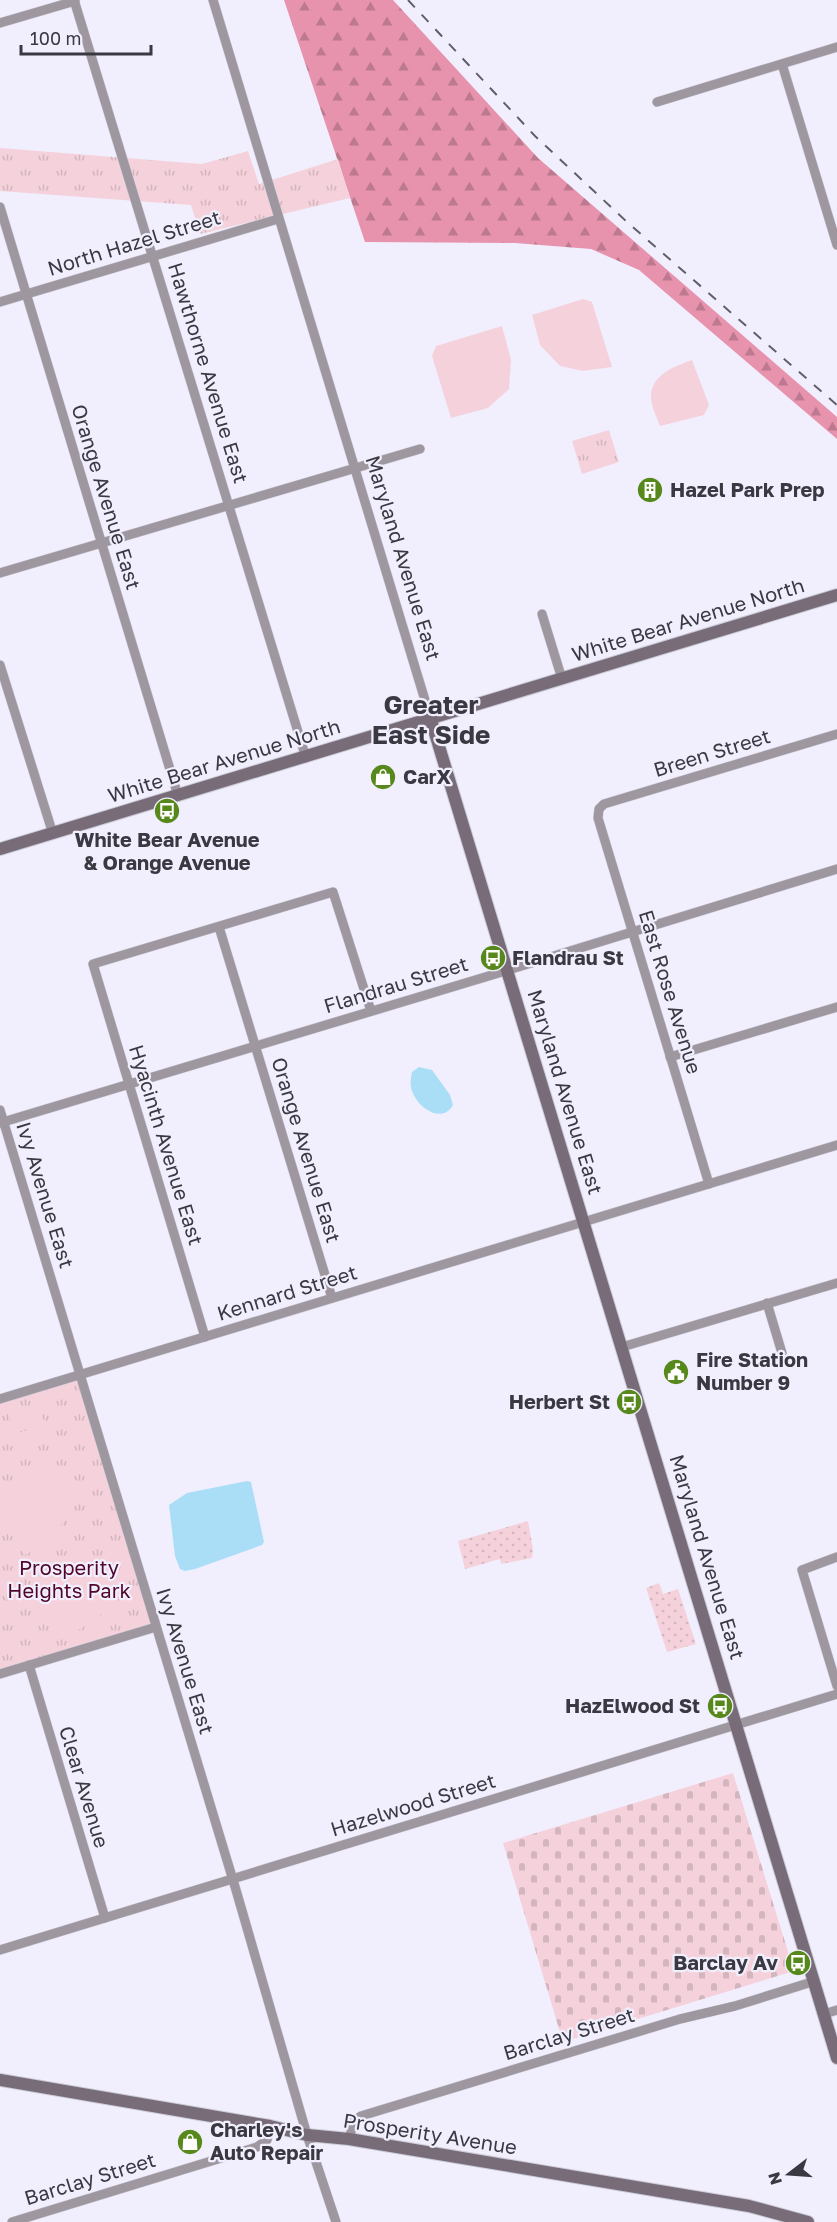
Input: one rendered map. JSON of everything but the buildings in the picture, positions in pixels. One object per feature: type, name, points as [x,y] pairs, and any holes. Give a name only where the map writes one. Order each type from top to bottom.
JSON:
[{"type":"main road","name":"White Bear Avenue North","points":[[0,849],[837,595]]},
{"type":"main road","name":"Maryland Avenue East","points":[[431,720],[837,2058]]},
{"type":"main road","name":"Prosperity Avenue","points":[[0,2080],[307,2134],[349,2139],[748,2206],[808,2222]]},
{"type":"street","name":"Maryland Avenue East","points":[[213,0],[431,720]]},
{"type":"street","points":[[0,23],[74,1]]},
{"type":"street","name":"Hawthorne Avenue East","points":[[74,1],[306,758]]},
{"type":"street","points":[[657,102],[837,47]]},
{"type":"street","points":[[782,64],[837,245]]},
{"type":"street","name":"Orange Avenue East","points":[[0,207],[178,796]]},
{"type":"street","name":"North Hazel Street","points":[[0,302],[278,219]]},
{"type":"street","points":[[0,573],[420,449]]},
{"type":"street","points":[[542,614],[562,679]]},
{"type":"street","points":[[0,665],[53,834]]},
{"type":"street","name":"Breen Street","points":[[598,809],[604,804],[837,734]]},
{"type":"street","name":"East Rose Avenue","points":[[598,809],[598,818],[709,1184]]},
{"type":"street","name":"Flandrau Street","points":[[2,1122],[507,971],[837,869]]},
{"type":"street","points":[[219,927],[333,892],[371,1011]]},
{"type":"street","name":"Orange Avenue East","points":[[219,927],[332,1298]]},
{"type":"street","name":"Hyacinth Avenue East","points":[[205,1337],[93,964],[219,927]]},
{"type":"street","points":[[670,1057],[837,1007]]},
{"type":"street","name":"Ivy Avenue East","points":[[0,1110],[233,1879],[307,2134],[336,2222]]},
{"type":"street","name":"Kennard Street","points":[[0,1399],[709,1184],[836,1149]]},
{"type":"street","points":[[622,1347],[837,1283]]},
{"type":"street","points":[[767,1303],[782,1353]]},
{"type":"street","points":[[837,1557],[802,1570],[837,1686]]},
{"type":"street","points":[[0,1674],[156,1627]]},
{"type":"street","name":"Clear Avenue","points":[[29,1665],[105,1918]]},
{"type":"street","name":"Hazelwood Street","points":[[0,1950],[837,1694]]},
{"type":"street","name":"Barclay Street","points":[[349,2139],[354,2121],[361,2116],[680,2019],[735,2006],[814,1982]]},
{"type":"street","points":[[824,2014],[837,2010]]},
{"type":"street","name":"Barclay Street","points":[[12,2222],[257,2147],[267,2140],[270,2126]]},
{"type":"green space","points":[[284,0],[393,0],[538,158],[837,417],[837,439],[639,270],[591,249],[515,243],[365,242]]},
{"type":"green space","points":[[0,148],[202,164],[248,151],[259,184],[338,159],[350,198],[200,234],[191,205],[0,191]]},
{"type":"green space","points":[[583,299],[592,302],[612,367],[583,371],[560,366],[540,345],[532,315]]},
{"type":"green space","points":[[502,326],[511,360],[509,389],[488,408],[451,418],[432,356],[436,346]]},
{"type":"green space","points":[[692,360],[709,405],[704,415],[660,426],[651,399],[654,384],[664,373]]},
{"type":"green space","points":[[609,430],[619,462],[582,474],[572,441]]},
{"type":"green space","name":"Prosperity Heights Park","points":[[80,1374],[156,1627],[0,1674],[0,1399]]},
{"type":"green space","points":[[39,1407],[44,1421],[14,1430],[9,1416]]},
{"type":"green space","points":[[45,1425],[49,1439],[19,1448],[15,1434]]},
{"type":"green space","points":[[56,1462],[69,1492],[65,1517],[54,1542],[24,1555],[0,1517],[0,1488]]},
{"type":"green space","points":[[528,1521],[533,1549],[532,1558],[501,1564],[500,1559],[465,1569],[458,1541]]},
{"type":"green space","points":[[83,1573],[103,1581],[120,1602],[70,1636],[60,1635],[36,1584],[58,1574]]},
{"type":"green space","points":[[659,1583],[663,1594],[678,1589],[696,1644],[667,1652],[646,1588]]},
{"type":"green space","points":[[733,1773],[794,1971],[563,2042],[503,1843]]},
{"type":"water","points":[[419,1067],[432,1070],[450,1095],[453,1105],[448,1111],[442,1114],[429,1111],[413,1094],[412,1072]]},
{"type":"water","points":[[251,1482],[264,1542],[262,1545],[195,1569],[185,1571],[180,1569],[175,1556],[169,1505],[187,1493]]},
{"type":"railway","points":[[408,0],[535,136],[627,222],[837,405]]},
{"type":"place","name":"Hazel Park Prep","points":[[650,490]]},
{"type":"place","name":"CarX","points":[[383,777]]},
{"type":"place","name":"White Bear Avenue & Orange Avenue","points":[[167,811]]},
{"type":"place","name":"Flandrau St","points":[[493,958]]},
{"type":"place","name":"Fire Station Number 9","points":[[676,1372]]},
{"type":"place","name":"Herbert St","points":[[629,1402]]},
{"type":"place","name":"HazElwood St","points":[[720,1706]]},
{"type":"place","name":"Barclay Av","points":[[798,1963]]},
{"type":"place","name":"Charley's Auto Repair","points":[[190,2142]]},
{"type":"district","name":"Greater East Side","points":[[431,720]]}]
